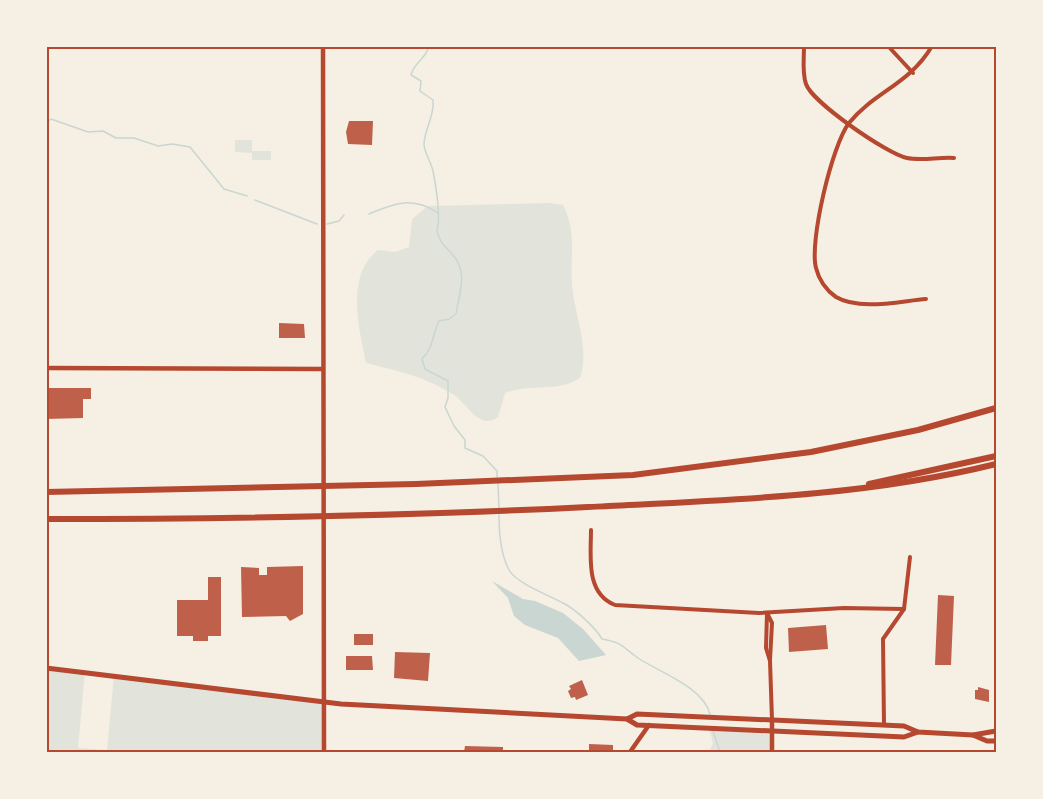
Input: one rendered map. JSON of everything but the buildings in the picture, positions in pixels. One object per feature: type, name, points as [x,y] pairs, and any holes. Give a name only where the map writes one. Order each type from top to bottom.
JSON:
[{"type":"highway","points":[[46,492],[416,484],[633,475],[811,452],[918,430],[996,408]]},
{"type":"highway","points":[[822,493],[996,456]]},
{"type":"highway","points":[[46,519],[515,511],[716,502],[822,493],[935,478],[996,464]]},
{"type":"main road","points":[[46,668],[323,702],[627,719],[637,725],[904,737],[918,732]]},
{"type":"main road","points":[[627,719],[637,714],[904,726],[918,732],[973,735],[996,731]]},
{"type":"main road","points":[[973,735],[987,741],[996,741]]},
{"type":"street","points":[[323,46],[324,753]]},
{"type":"street","points":[[804,46],[804,74],[810,91],[849,123],[898,155],[916,159],[954,158]]},
{"type":"street","points":[[888,46],[913,73]]},
{"type":"street","points":[[926,299],[847,301],[828,291],[820,281],[814,255],[826,185],[837,148],[849,123],[913,73],[932,46]]},
{"type":"street","points":[[46,368],[322,369]]},
{"type":"street","points":[[591,530],[594,582],[600,595],[610,603],[629,607],[767,613],[844,608],[904,609]]},
{"type":"street","points":[[885,725],[883,639],[904,609],[910,558]]},
{"type":"street","points":[[767,613],[772,622],[770,661],[772,753]]},
{"type":"street","points":[[630,753],[649,725]]},
{"type":"shaded area","points":[[235,140],[252,140],[252,151],[271,151],[271,160],[252,160],[252,153],[235,152]]},
{"type":"shaded area","points":[[550,203],[563,205],[570,225],[572,286],[583,344],[583,367],[580,378],[571,383],[553,387],[505,393],[498,417],[486,421],[474,415],[454,395],[433,384],[412,375],[366,363],[357,303],[361,273],[378,250],[395,252],[409,247],[412,219],[428,206]]},
{"type":"shaded area","points":[[492,581],[523,599],[535,601],[563,613],[583,629],[606,655],[579,661],[558,638],[525,625],[514,616],[508,598]]},
{"type":"shaded area","points":[[47,668],[85,672],[78,748],[107,750],[114,675],[323,702],[324,752],[47,752]]},
{"type":"shaded area","points":[[709,728],[772,731],[772,752],[709,752],[713,743]]},
{"type":"waterway","points":[[428,46],[428,50],[411,75],[421,81],[420,91],[433,100],[424,145],[435,185],[438,210],[437,230],[441,241],[457,261],[462,275],[456,314],[449,319],[439,321],[431,345],[422,359],[425,369],[448,381],[448,398],[445,407],[454,426],[465,440],[465,448],[483,456],[497,471],[497,477]]},
{"type":"waterway","points":[[46,123],[51,119],[88,132],[103,131],[116,138],[134,138],[158,146],[172,144],[190,147],[224,189],[247,196]]},
{"type":"waterway","points":[[255,200],[317,224]]},
{"type":"waterway","points":[[369,214],[404,203],[420,204],[438,213]]},
{"type":"waterway","points":[[327,224],[339,221],[344,215]]},
{"type":"waterway","points":[[498,482],[499,510]]},
{"type":"waterway","points":[[499,515],[502,550],[506,564],[513,575],[527,585],[570,607],[590,624],[602,639],[619,644],[638,658],[690,688],[706,704],[710,714]]},
{"type":"waterway","points":[[713,731],[720,752]]}]
